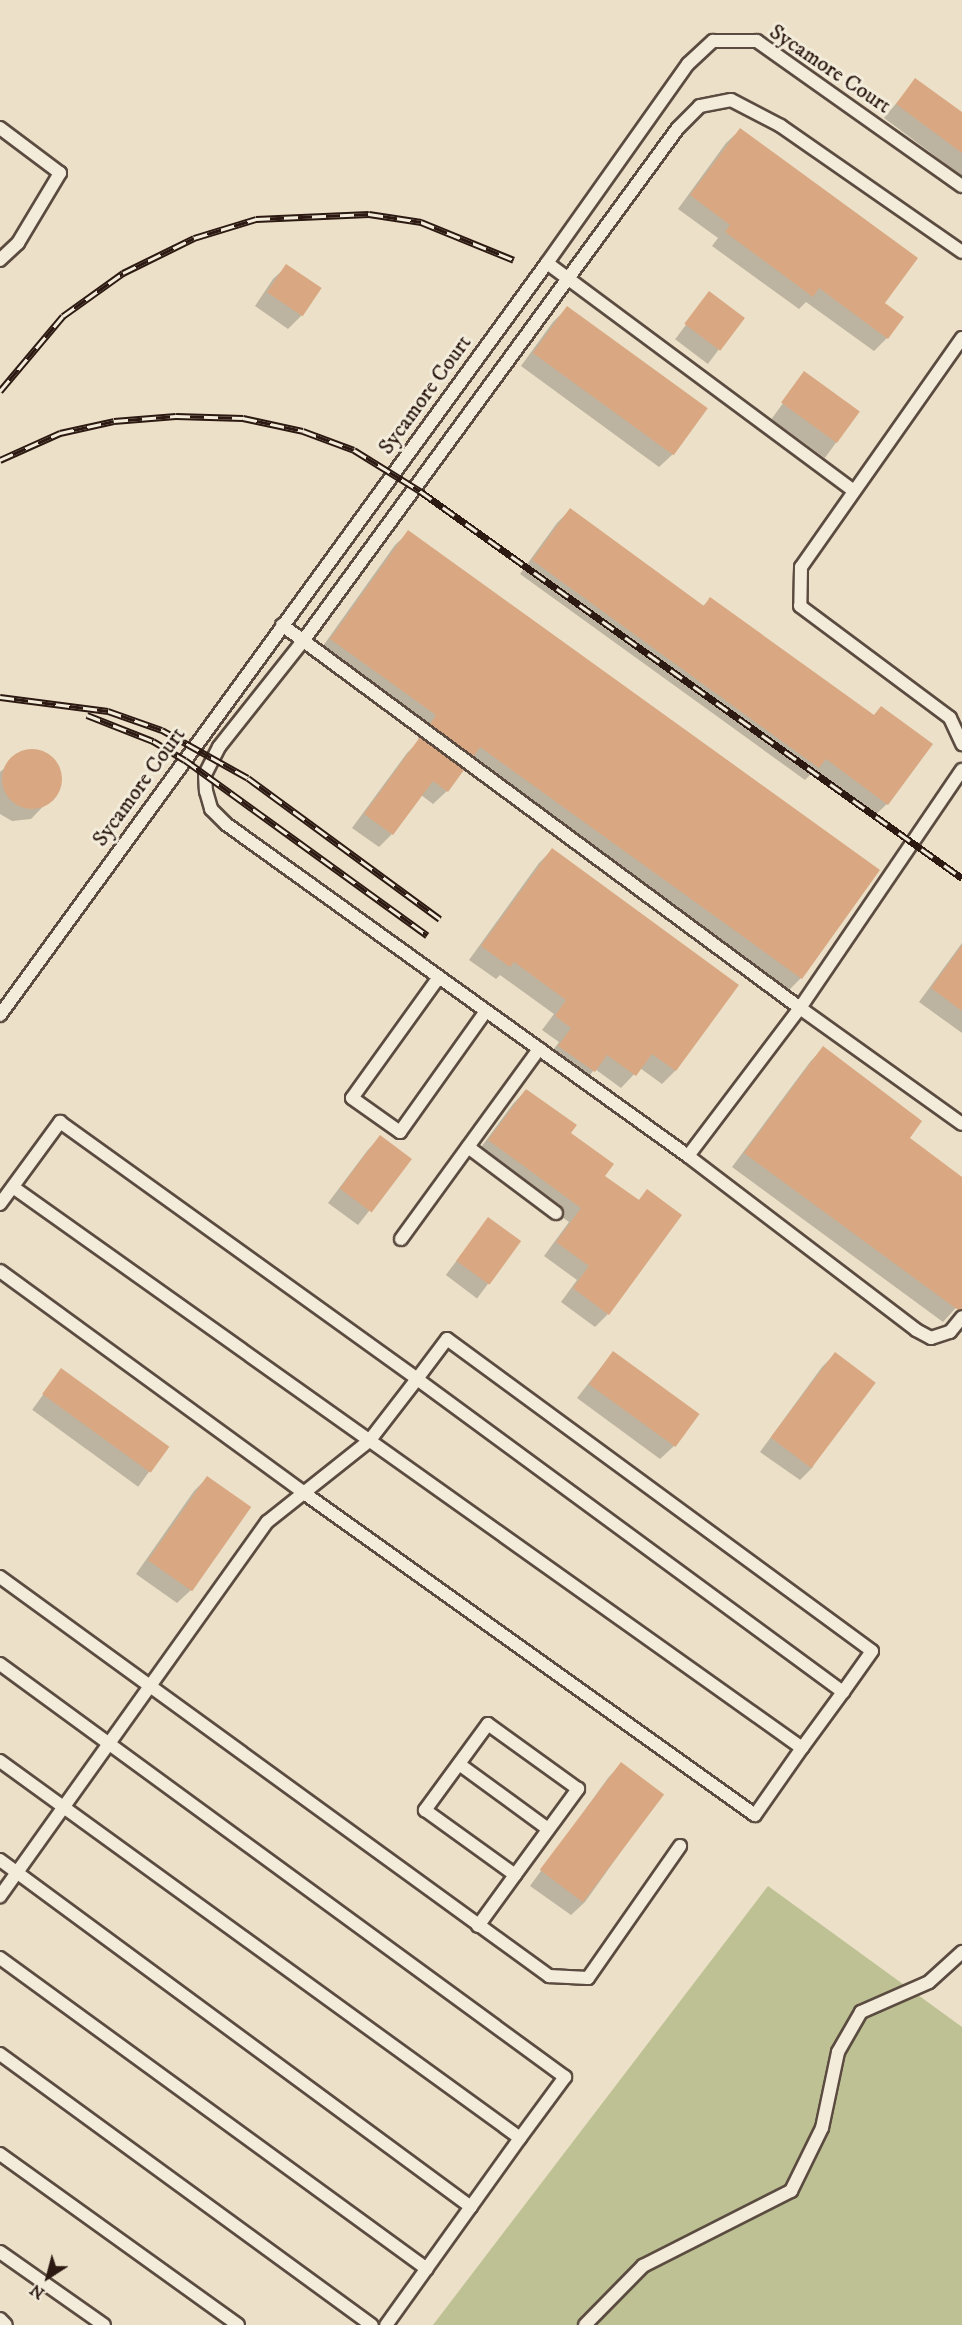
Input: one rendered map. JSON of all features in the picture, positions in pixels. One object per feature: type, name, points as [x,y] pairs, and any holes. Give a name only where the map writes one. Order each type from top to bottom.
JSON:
[{"type":"lane","name":"Sycamore Court","points":[[0,1015],[547,263],[688,64],[713,41],[757,41],[962,186]]},
{"type":"lane","points":[[962,252],[781,126],[731,100],[700,106],[678,128],[303,641],[213,757],[205,774],[211,809],[226,824],[688,1156],[916,1330],[931,1338],[950,1332],[962,1317]]},
{"type":"lane","points":[[0,128],[60,172],[18,243],[0,260]]},
{"type":"lane","points":[[547,263],[853,490]]},
{"type":"lane","points":[[962,338],[801,567],[800,606],[950,718],[962,744]]},
{"type":"lane","points":[[282,625],[800,1008],[962,1124]]},
{"type":"lane","points":[[688,1156],[800,1008],[962,770]]},
{"type":"lane","points":[[439,977],[352,1098],[371,1112],[400,1132],[486,1011]]},
{"type":"lane","points":[[401,1239],[539,1049]]},
{"type":"lane","points":[[0,1204],[60,1122],[417,1379],[843,1692]]},
{"type":"lane","points":[[468,1147],[556,1214]]},
{"type":"lane","points":[[13,1187],[802,1748]]},
{"type":"lane","points":[[0,1271],[304,1493],[755,1815],[872,1651],[447,1339],[369,1442],[304,1493],[267,1522],[0,1897]]},
{"type":"lane","points":[[0,1577],[549,1976],[588,1978],[680,1846]]},
{"type":"lane","points":[[0,1664],[565,2077],[386,2325]]},
{"type":"lane","points":[[478,1926],[578,1789],[488,1724],[425,1810],[515,1875]]},
{"type":"lane","points":[[0,1761],[520,2138]]},
{"type":"lane","points":[[459,1764],[548,1829]]},
{"type":"lane","points":[[0,1860],[471,2207]]},
{"type":"lane","points":[[585,2325],[643,2266],[791,2191],[822,2128],[838,2052],[861,2012],[929,1982],[962,1952]]},
{"type":"lane","points":[[0,1958],[427,2269]]},
{"type":"lane","points":[[0,2054],[372,2325]]},
{"type":"lane","points":[[0,2154],[238,2325]]},
{"type":"lane","points":[[0,2252],[104,2325]]},
{"type":"lane","points":[[0,2319],[6,2325]]},
{"type":"green space","points":[[768,1886],[962,2027],[962,2325],[433,2325]]},
{"type":"building","points":[[915,78],[962,112],[962,153],[896,104]]},
{"type":"building","points":[[740,128],[918,258],[885,303],[904,317],[888,339],[819,288],[813,297],[725,232],[730,225],[690,195]]},
{"type":"building","points":[[286,264],[322,288],[303,316],[267,292]]},
{"type":"building","points":[[709,291],[745,318],[720,351],[684,324]]},
{"type":"building","points":[[567,306],[708,408],[674,455],[533,353]]},
{"type":"building","points":[[804,371],[860,412],[837,443],[781,403]]},
{"type":"building","points":[[570,508],[704,606],[710,597],[874,715],[881,706],[933,744],[888,805],[826,759],[819,768],[532,560]]},
{"type":"building","points":[[408,530],[880,870],[802,979],[480,747],[474,756],[430,724],[436,715],[330,639]]},
{"type":"building","points":[[420,737],[464,770],[448,792],[433,781],[393,835],[364,814]]},
{"type":"building","points":[[32,749],[49,754],[57,762],[62,779],[57,796],[49,804],[32,809],[15,804],[7,796],[2,779],[7,762],[15,754]]},
{"type":"building","points":[[552,848],[739,985],[676,1071],[652,1054],[636,1076],[607,1055],[595,1072],[558,1046],[571,1028],[555,1016],[566,1000],[514,962],[510,967],[481,946]]},
{"type":"building","points":[[962,945],[962,1011],[931,988]]},
{"type":"building","points":[[823,1046],[922,1121],[910,1138],[962,1177],[962,1309],[958,1310],[744,1153]]},
{"type":"building","points":[[526,1089],[577,1125],[571,1133],[614,1164],[605,1176],[639,1200],[647,1189],[682,1215],[609,1315],[573,1288],[589,1266],[556,1242],[581,1208],[488,1140]]},
{"type":"building","points":[[380,1135],[412,1159],[372,1213],[340,1189]]},
{"type":"building","points":[[488,1217],[521,1241],[489,1285],[456,1261]]},
{"type":"building","points":[[613,1351],[700,1414],[675,1447],[589,1384]]},
{"type":"building","points":[[835,1352],[876,1383],[811,1468],[771,1437]]},
{"type":"building","points":[[61,1368],[169,1447],[151,1473],[42,1394]]},
{"type":"building","points":[[207,1476],[251,1507],[192,1591],[148,1560]]},
{"type":"building","points":[[621,1762],[664,1794],[583,1902],[540,1870]]},
{"type":"railway","points":[[0,391],[63,316],[123,273],[194,238],[256,219],[369,214],[421,222],[514,260]]},
{"type":"railway","points":[[0,460],[60,433],[114,421],[176,416],[243,418],[303,431],[354,450],[420,491],[962,878]]},
{"type":"railway","points":[[0,697],[108,711],[162,730],[248,778],[440,919]]},
{"type":"railway","points":[[87,715],[153,741],[185,760],[427,935]]}]
